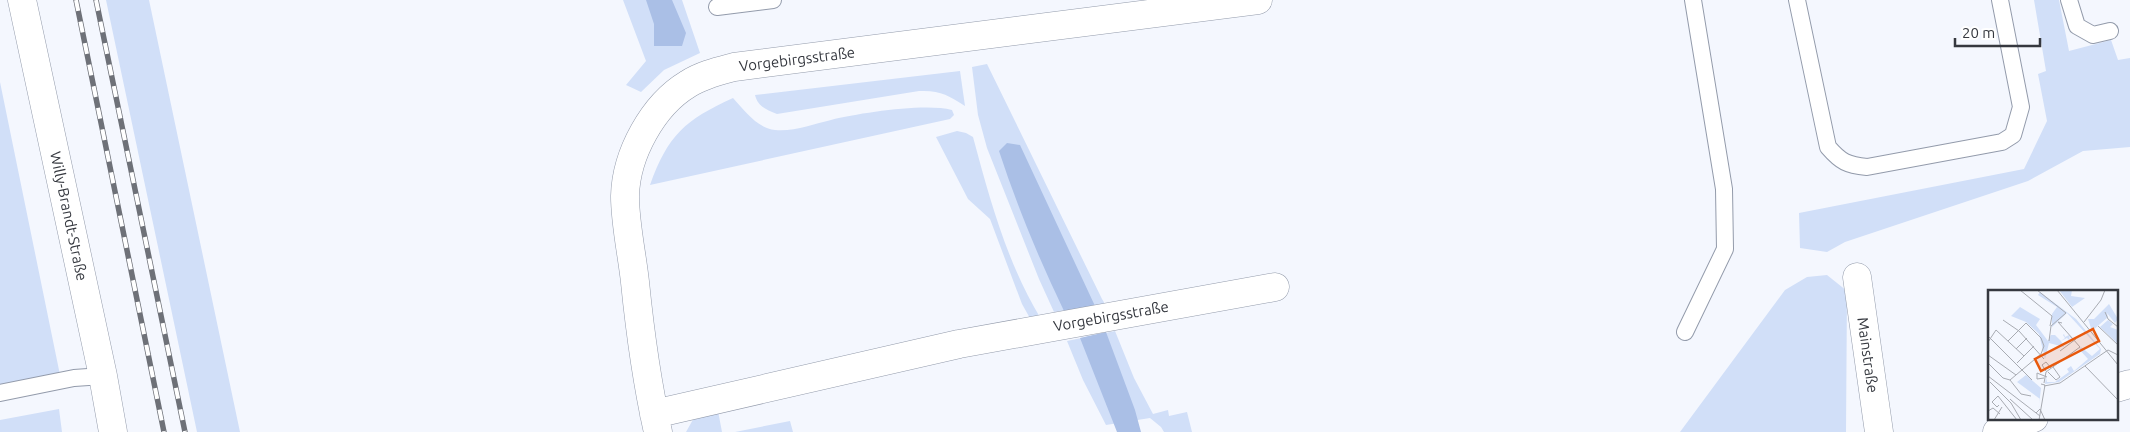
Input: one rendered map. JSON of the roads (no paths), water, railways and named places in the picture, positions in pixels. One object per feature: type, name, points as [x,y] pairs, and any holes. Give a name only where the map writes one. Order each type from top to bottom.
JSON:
[{"type":"street","name":"Willy-Brandt-Straße","points":[[22,0],[103,376],[113,432]]},
{"type":"street","name":"Vorgebirgsstraße","points":[[1258,0],[734,67],[714,72],[688,84],[662,106],[646,126],[632,158],[626,188],[636,293],[656,423],[959,344],[1275,287]]},
{"type":"street","name":"Mainstraße","points":[[1857,277],[1879,432]]},
{"type":"street","points":[[1997,432],[2029,420]]},
{"type":"lane","points":[[718,7],[773,0]]},
{"type":"lane","points":[[1685,332],[1725,249],[1724,189],[1693,0]]},
{"type":"lane","points":[[1797,0],[1828,147],[1839,160],[1851,166],[1867,167],[2002,142],[2013,135],[2021,107],[2000,0]]},
{"type":"lane","points":[[2069,0],[2077,26],[2093,35],[2110,30]]},
{"type":"lane","points":[[0,393],[74,378],[103,376]]},
{"type":"railway","points":[[76,0],[164,432]]},
{"type":"railway","points":[[96,0],[185,432]]}]
